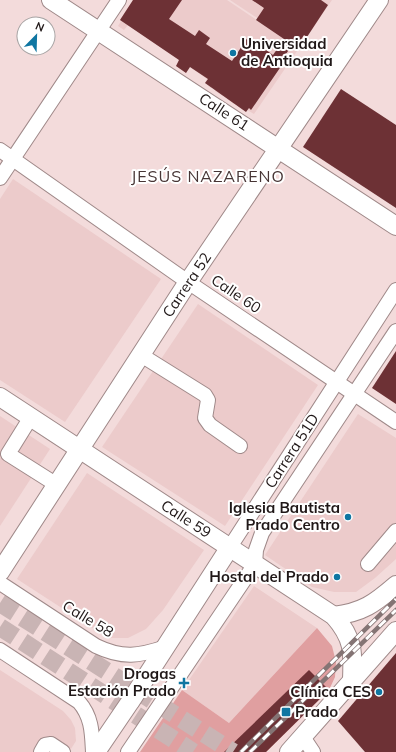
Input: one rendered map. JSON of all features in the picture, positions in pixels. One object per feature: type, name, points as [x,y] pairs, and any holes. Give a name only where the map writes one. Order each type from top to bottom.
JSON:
[{"type":"main road","name":"Calle 61","points":[[51,0],[396,226]]},
{"type":"main road","name":"Carrera 52","points":[[0,572],[188,282],[379,0]]},
{"type":"main road","name":"Calle 59","points":[[0,397],[334,616],[345,630],[349,638],[352,649],[352,680]]},
{"type":"main road","name":"Carrera 51D","points":[[96,752],[230,548]]},
{"type":"main road","points":[[214,574],[234,565],[255,564]]},
{"type":"main road","points":[[334,616],[355,612],[365,608],[381,598],[396,585]]},
{"type":"main road","points":[[289,752],[396,631]]},
{"type":"street","points":[[0,178],[119,0]]},
{"type":"street","name":"Calle 60","points":[[0,150],[188,282],[396,422]]},
{"type":"street","name":"Carrera 51D","points":[[230,548],[396,290]]},
{"type":"street","name":"Carrera 51D","points":[[128,752],[255,564],[258,543],[262,533],[396,331]]},
{"type":"street","points":[[141,355],[205,395],[208,400],[205,418],[210,425],[240,446]]},
{"type":"street","points":[[31,417],[8,454],[57,485]]},
{"type":"street","points":[[368,564],[396,530]]},
{"type":"street","name":"Calle 58","points":[[0,583],[96,646],[107,651],[121,655],[134,656],[166,647]]},
{"type":"street","points":[[0,650],[69,695],[82,706],[88,715],[91,725],[93,752]]},
{"type":"street","points":[[303,737],[313,752]]},
{"type":"street","points":[[41,752],[45,745],[51,744],[63,752]]},
{"type":"shaded area","name":"Universidad de Antioquia","points":[[133,0],[227,0],[279,35],[280,33],[230,0],[332,0],[254,114],[247,110],[237,100],[234,104],[227,99],[230,95],[225,92],[223,96],[215,91],[218,86],[214,83],[211,88],[205,83],[207,79],[190,67],[186,73],[176,66],[179,60],[128,25],[124,30],[118,26],[121,21],[120,20]]},
{"type":"shaded area","points":[[13,179],[161,279],[65,422],[0,380],[0,199]]},
{"type":"shaded area","points":[[198,304],[318,385],[225,526],[102,447]]},
{"type":"shaded area","points":[[358,414],[396,438],[396,559],[375,578],[356,592],[334,592],[312,587],[265,555]]},
{"type":"shaded area","points":[[0,416],[50,449],[0,526]]},
{"type":"shaded area","points":[[87,473],[204,550],[163,610],[146,629],[128,638],[108,638],[17,579]]},
{"type":"shaded area","points":[[254,586],[317,628],[229,723],[182,690]]},
{"type":"shaded area","points":[[317,628],[332,646],[336,662],[335,677],[329,690],[266,752],[140,752],[182,690],[229,723]]},
{"type":"shaded area","points":[[0,670],[63,711],[71,720],[75,728],[76,741],[69,752],[0,752]]},
{"type":"building","name":"Universidad de Antioquia","points":[[133,0],[182,0],[169,19],[195,36],[199,30],[210,38],[206,44],[232,61],[248,37],[273,55],[284,39],[256,20],[264,8],[252,0],[321,0],[328,5],[307,37],[304,35],[300,41],[296,39],[282,60],[284,62],[251,110],[249,108],[246,112],[205,83],[208,79],[190,67],[186,73],[176,66],[179,60],[120,20]]},
{"type":"building","points":[[341,89],[396,125],[396,208],[303,147]]},
{"type":"building","points":[[396,351],[396,404],[372,388]]},
{"type":"building","name":"Clínica CES","points":[[396,653],[396,752],[365,752],[338,721]]},
{"type":"building","name":"Prado","points":[[309,670],[329,690],[266,752],[224,752]]},
{"type":"tunnel","points":[[0,603],[233,752]]},
{"type":"tunnel","points":[[0,627],[193,752]]},
{"type":"railway","points":[[241,752],[396,599]]},
{"type":"railway","points":[[250,752],[396,610]]},
{"type":"place","name":"Universidad de Antioquia","points":[[233,53]]},
{"type":"place","name":"Iglesia Bautista Prado Centro","points":[[348,517]]},
{"type":"place","name":"Hostal del Prado","points":[[337,577]]},
{"type":"place","name":"Drogas Estación Prado","points":[[184,683]]},
{"type":"place","name":"Clínica CES","points":[[379,692]]},
{"type":"place","name":"Prado","points":[[286,712]]},
{"type":"district","name":"JESÚS NAZARENO","points":[[208,176]]}]
